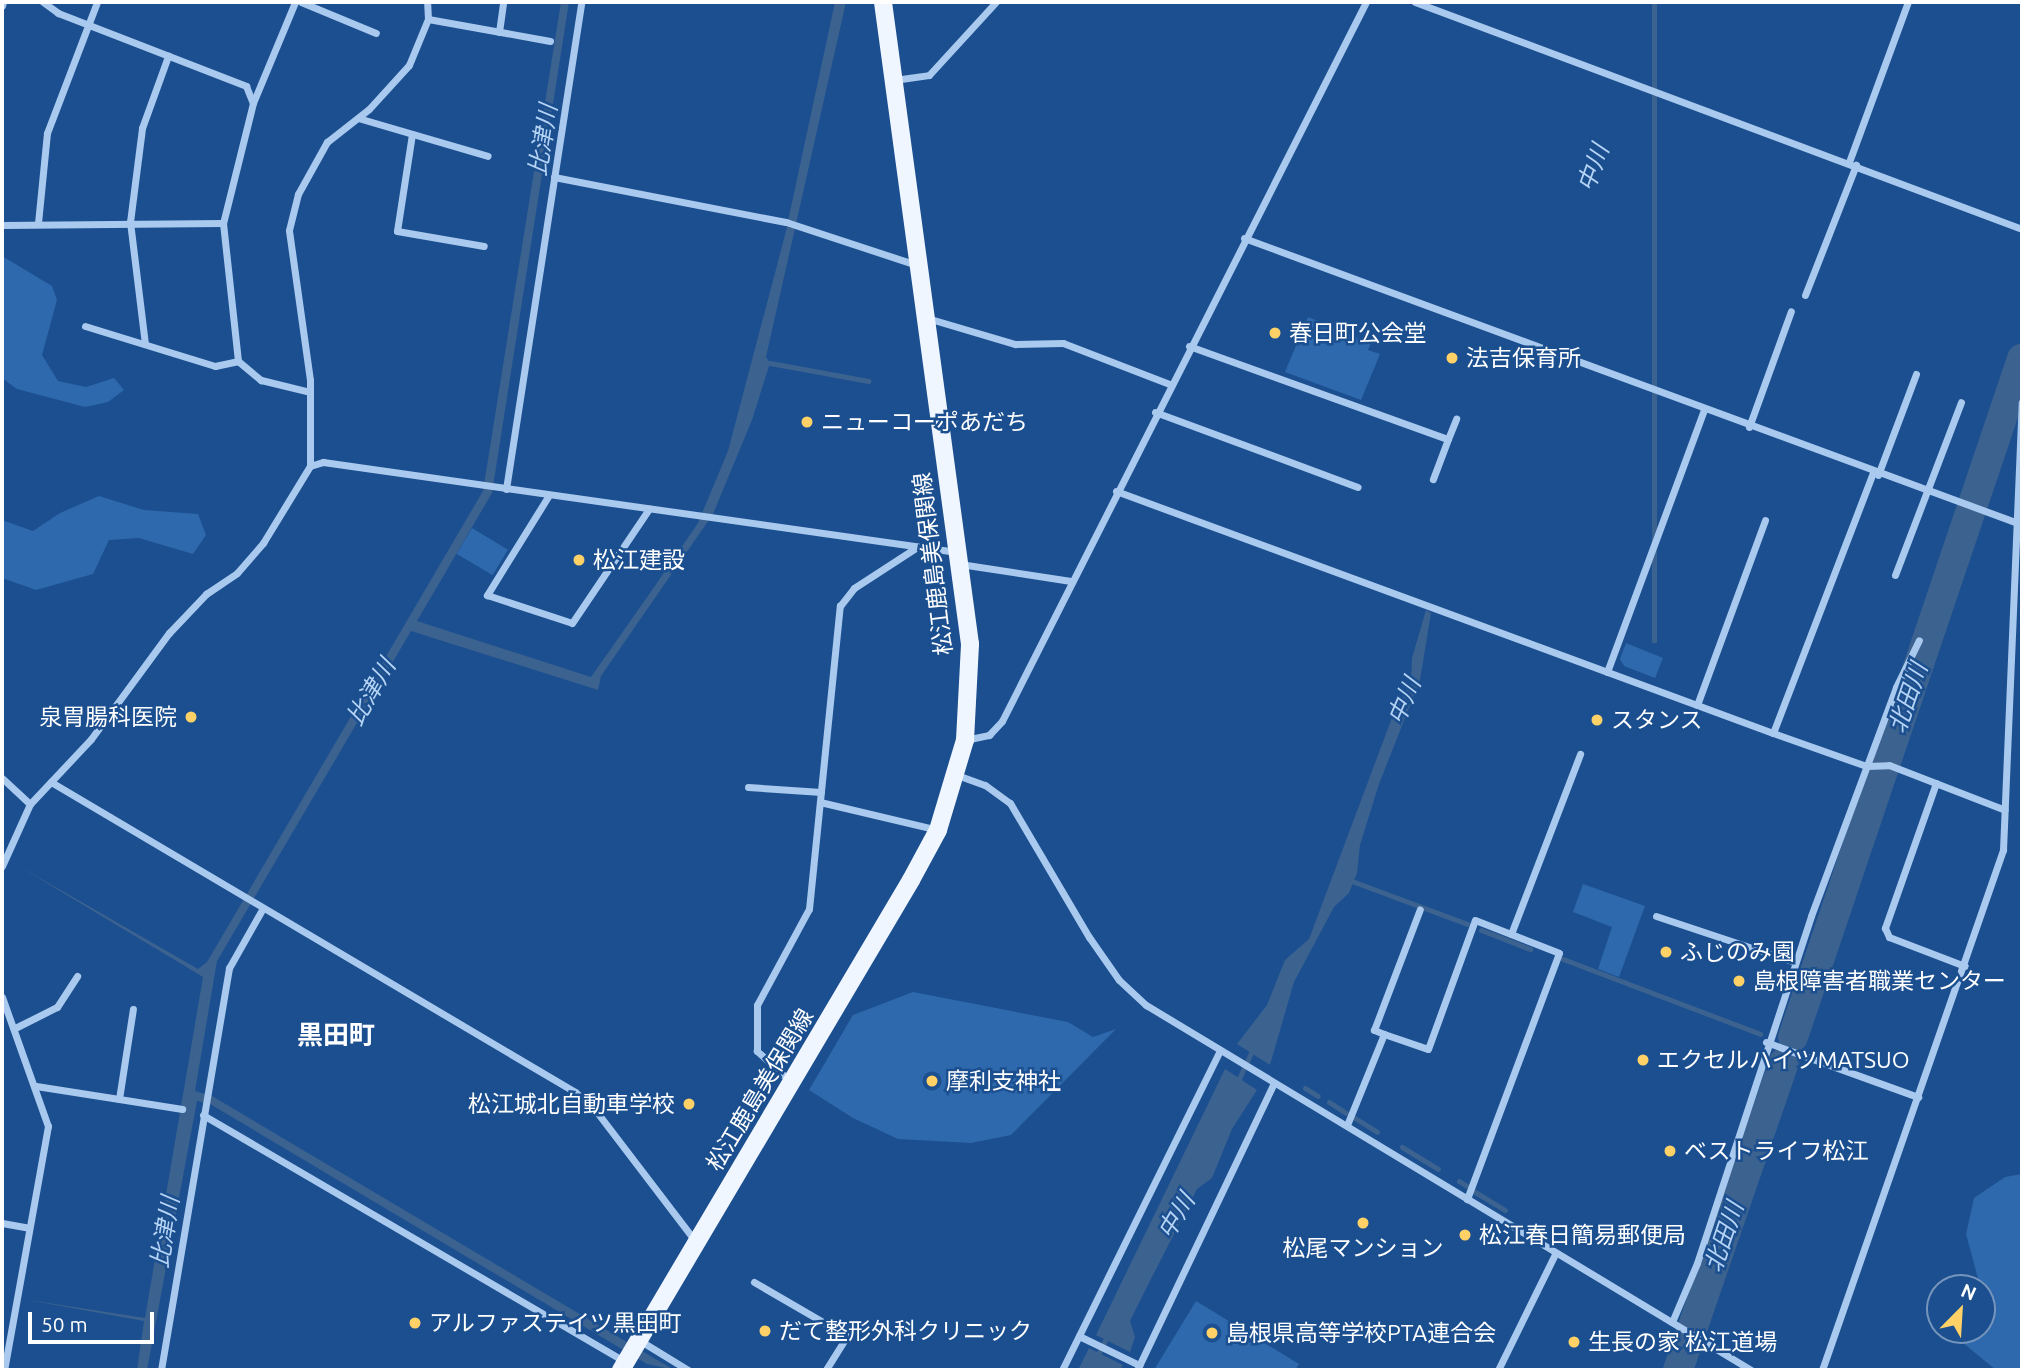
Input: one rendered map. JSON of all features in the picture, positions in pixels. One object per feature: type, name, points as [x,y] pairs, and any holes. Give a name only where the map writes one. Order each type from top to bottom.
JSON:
[{"type":"main road","name":"松江鹿島美保関線","points":[[630,1355],[793,1084],[937,830],[957,775],[965,740],[970,644],[883,2]]},
{"type":"street","points":[[43,2],[86,24],[246,86],[254,103]]},
{"type":"street","points":[[38,223],[47,133],[86,24],[97,2]]},
{"type":"street","points":[[310,392],[261,380],[238,361],[223,223],[254,103],[298,2],[376,33]]},
{"type":"street","points":[[499,32],[503,2]]},
{"type":"street","points":[[506,489],[581,2]]},
{"type":"street","points":[[893,80],[929,75],[996,2]]},
{"type":"street","points":[[965,740],[989,735],[1002,721],[1169,384],[1366,2]]},
{"type":"street","points":[[1415,2],[1852,163],[2022,229]]},
{"type":"street","points":[[1805,295],[1908,2]]},
{"type":"street","points":[[2,866],[30,804],[91,738],[169,633],[206,594],[237,573],[263,543],[310,466],[310,392],[289,230],[313,163],[327,142],[358,118],[409,65],[428,19],[430,4]]},
{"type":"street","points":[[428,19],[550,41]]},
{"type":"street","points":[[145,344],[130,222],[142,128],[168,56]]},
{"type":"street","points":[[358,118],[488,156]]},
{"type":"street","points":[[412,134],[397,231],[484,246]]},
{"type":"street","points":[[554,177],[799,225],[919,265]]},
{"type":"street","points":[[2,225],[223,223]]},
{"type":"street","points":[[1244,238],[1522,344],[2015,522]]},
{"type":"street","points":[[1749,427],[1791,311]]},
{"type":"street","points":[[926,318],[1015,344],[1063,343],[1169,384]]},
{"type":"street","points":[[85,326],[215,366],[238,361]]},
{"type":"street","points":[[1189,346],[1448,439]]},
{"type":"street","points":[[1773,733],[1916,374]]},
{"type":"street","points":[[1895,575],[1961,402]]},
{"type":"street","points":[[1822,1370],[1998,868],[2005,810],[2022,402]]},
{"type":"street","points":[[1607,673],[1704,410]]},
{"type":"street","points":[[1155,412],[1358,487]]},
{"type":"street","points":[[1433,479],[1456,419]]},
{"type":"street","points":[[310,466],[323,461],[914,549],[1071,581]]},
{"type":"street","points":[[1116,491],[1773,733],[1866,766],[1889,765],[2005,810]]},
{"type":"street","points":[[549,495],[487,595],[572,623],[649,509]]},
{"type":"street","points":[[1697,705],[1765,520]]},
{"type":"street","points":[[793,1084],[757,1051],[757,1005],[808,914],[841,607],[855,588],[914,549]]},
{"type":"street","points":[[1672,1322],[1697,1263],[1766,1042],[1794,962],[1866,766],[1919,640]]},
{"type":"street","points":[[1511,934],[1580,754]]},
{"type":"street","points":[[957,775],[985,785],[1010,803],[1119,980],[1162,1017],[1347,1125],[1555,1254],[1751,1370]]},
{"type":"street","points":[[2,778],[30,804]]},
{"type":"street","points":[[51,782],[575,1091],[593,1107],[696,1243]]},
{"type":"street","points":[[1936,783],[1885,928],[1889,937],[1965,966]]},
{"type":"street","points":[[748,786],[821,792]]},
{"type":"street","points":[[820,802],[937,830]]},
{"type":"street","points":[[161,1370],[205,1091],[229,968],[261,906]]},
{"type":"street","points":[[1420,909],[1374,1030],[1428,1049],[1475,919],[1559,953],[1467,1199]]},
{"type":"street","points":[[1656,916],[1794,962]]},
{"type":"street","points":[[15,1028],[57,1007],[77,976]]},
{"type":"street","points":[[2,997],[36,1086],[48,1126],[4,1370]]},
{"type":"street","points":[[120,1099],[133,1009]]},
{"type":"street","points":[[1347,1125],[1384,1034]]},
{"type":"street","points":[[1766,1042],[1918,1097]]},
{"type":"street","points":[[1062,1370],[1082,1337],[1223,1052]]},
{"type":"street","points":[[1082,1337],[1136,1366],[1272,1081]]},
{"type":"street","points":[[36,1086],[181,1109]]},
{"type":"street","points":[[203,1111],[630,1355],[688,1370]]},
{"type":"street","points":[[2,1223],[29,1227]]},
{"type":"street","points":[[1498,1370],[1555,1254]]},
{"type":"street","points":[[754,1282],[847,1336],[826,1370]]},
{"type":"shaded area","points":[[2,256],[52,286],[57,300],[42,355],[58,381],[86,387],[114,378],[124,390],[108,402],[85,407],[17,389],[2,378]]},
{"type":"shaded area","points":[[1308,317],[1371,343],[1368,350],[1380,354],[1361,400],[1285,372]]},
{"type":"shaded area","points":[[99,496],[144,510],[198,514],[206,535],[193,554],[139,538],[109,540],[93,574],[36,590],[2,578],[2,520],[33,531],[60,513]]},
{"type":"shaded area","points":[[472,528],[508,550],[493,575],[457,554]]},
{"type":"shaded area","points":[[1626,643],[1663,658],[1655,678],[1624,666],[1620,659]]},
{"type":"shaded area","points":[[1583,884],[1645,906],[1619,977],[1598,969],[1612,927],[1573,912]]},
{"type":"shaded area","points":[[913,992],[1068,1022],[1093,1037],[1116,1029],[1011,1135],[971,1143],[898,1139],[853,1118],[809,1090],[853,1015]]},
{"type":"shaded area","points":[[2022,1174],[2022,1370],[1996,1370],[1964,1344],[1996,1344],[1996,1274],[1977,1274],[1966,1234],[1974,1198],[2005,1177]]},
{"type":"shaded area","name":"島根県高等学校PTA連合会","points":[[1196,1301],[1299,1364],[1295,1370],[1154,1370]]},
{"type":"water","name":"比津川","points":[[561,2],[569,2],[492,493],[417,621],[591,677],[650,593],[698,523],[728,451],[785,235],[835,2],[846,2],[766,357],[770,363],[752,420],[713,514],[601,676],[598,690],[411,631],[217,961],[195,1091],[212,1096],[674,1370],[647,1364],[210,1104],[197,1101],[147,1370],[137,1370],[144,1321],[22,1299],[145,1318],[203,977],[17,865],[198,969],[207,962],[483,491]]},
{"type":"water","points":[[1652,2],[1657,2],[1657,643],[1652,643]]},
{"type":"water","points":[[1426,610],[1431,613],[1420,680],[1379,784],[1360,845],[1357,873],[1349,893],[1334,907],[1294,982],[1270,1065],[1237,1044],[1267,1005],[1285,960],[1309,939],[1396,707],[1411,684],[1412,658]]},
{"type":"water","points":[[1225,1069],[1257,1090],[1232,1129],[1212,1178],[1197,1189],[1130,1321],[1135,1337],[1130,1352],[1096,1335]]},
{"type":"water","points":[[1089,1348],[1123,1365],[1120,1370],[1078,1370]]},
{"type":"waterway","name":"北田川","points":[[1793,1037],[2022,359]]},
{"type":"waterway","points":[[770,363],[868,381]]},
{"type":"waterway","points":[[1349,880],[1467,924]]},
{"type":"waterway","points":[[1481,930],[1530,949]]},
{"type":"waterway","points":[[1563,959],[1760,1034]]},
{"type":"waterway","name":"中川","points":[[1236,1085],[1253,1049]]},
{"type":"waterway","name":"北田川","points":[[1678,1370],[1784,1063]]},
{"type":"waterway","points":[[1305,1088],[1318,1096]]},
{"type":"waterway","points":[[1329,1102],[1346,1113]]},
{"type":"waterway","points":[[1355,1118],[1377,1132]]},
{"type":"waterway","points":[[1402,1147],[1438,1169]]},
{"type":"waterway","points":[[1459,1181],[1467,1186]]},
{"type":"waterway","points":[[1475,1192],[1505,1210]]},
{"type":"waterway","name":"中川","points":[[1090,1370],[1108,1335]]},
{"type":"place","name":"春日町公会堂","points":[[1275,333]]},
{"type":"place","name":"法吉保育所","points":[[1452,358]]},
{"type":"place","name":"ニューコーポあだち","points":[[807,422]]},
{"type":"place","name":"松江建設","points":[[579,560]]},
{"type":"place","name":"泉胃腸科医院","points":[[191,717]]},
{"type":"place","name":"スタンス","points":[[1597,720]]},
{"type":"place","name":"ふじのみ園","points":[[1666,952]]},
{"type":"place","name":"島根障害者職業センター","points":[[1739,981]]},
{"type":"place","name":"エクセルハイツMATSUO","points":[[1643,1060]]},
{"type":"place","name":"摩利支神社","points":[[932,1081]]},
{"type":"place","name":"松江城北自動車学校","points":[[689,1104]]},
{"type":"place","name":"ベストライフ松江","points":[[1670,1151]]},
{"type":"place","name":"松尾マンション","points":[[1363,1223]]},
{"type":"place","name":"松江春日簡易郵便局","points":[[1465,1235]]},
{"type":"place","name":"アルファステイツ黒田町","points":[[415,1323]]},
{"type":"place","name":"だて整形外科クリニック","points":[[765,1331]]},
{"type":"place","name":"島根県高等学校PTA連合会","points":[[1212,1333]]},
{"type":"place","name":"生長の家 松江道場","points":[[1574,1342]]},
{"type":"district","name":"黒田町","points":[[336,1035]]}]
